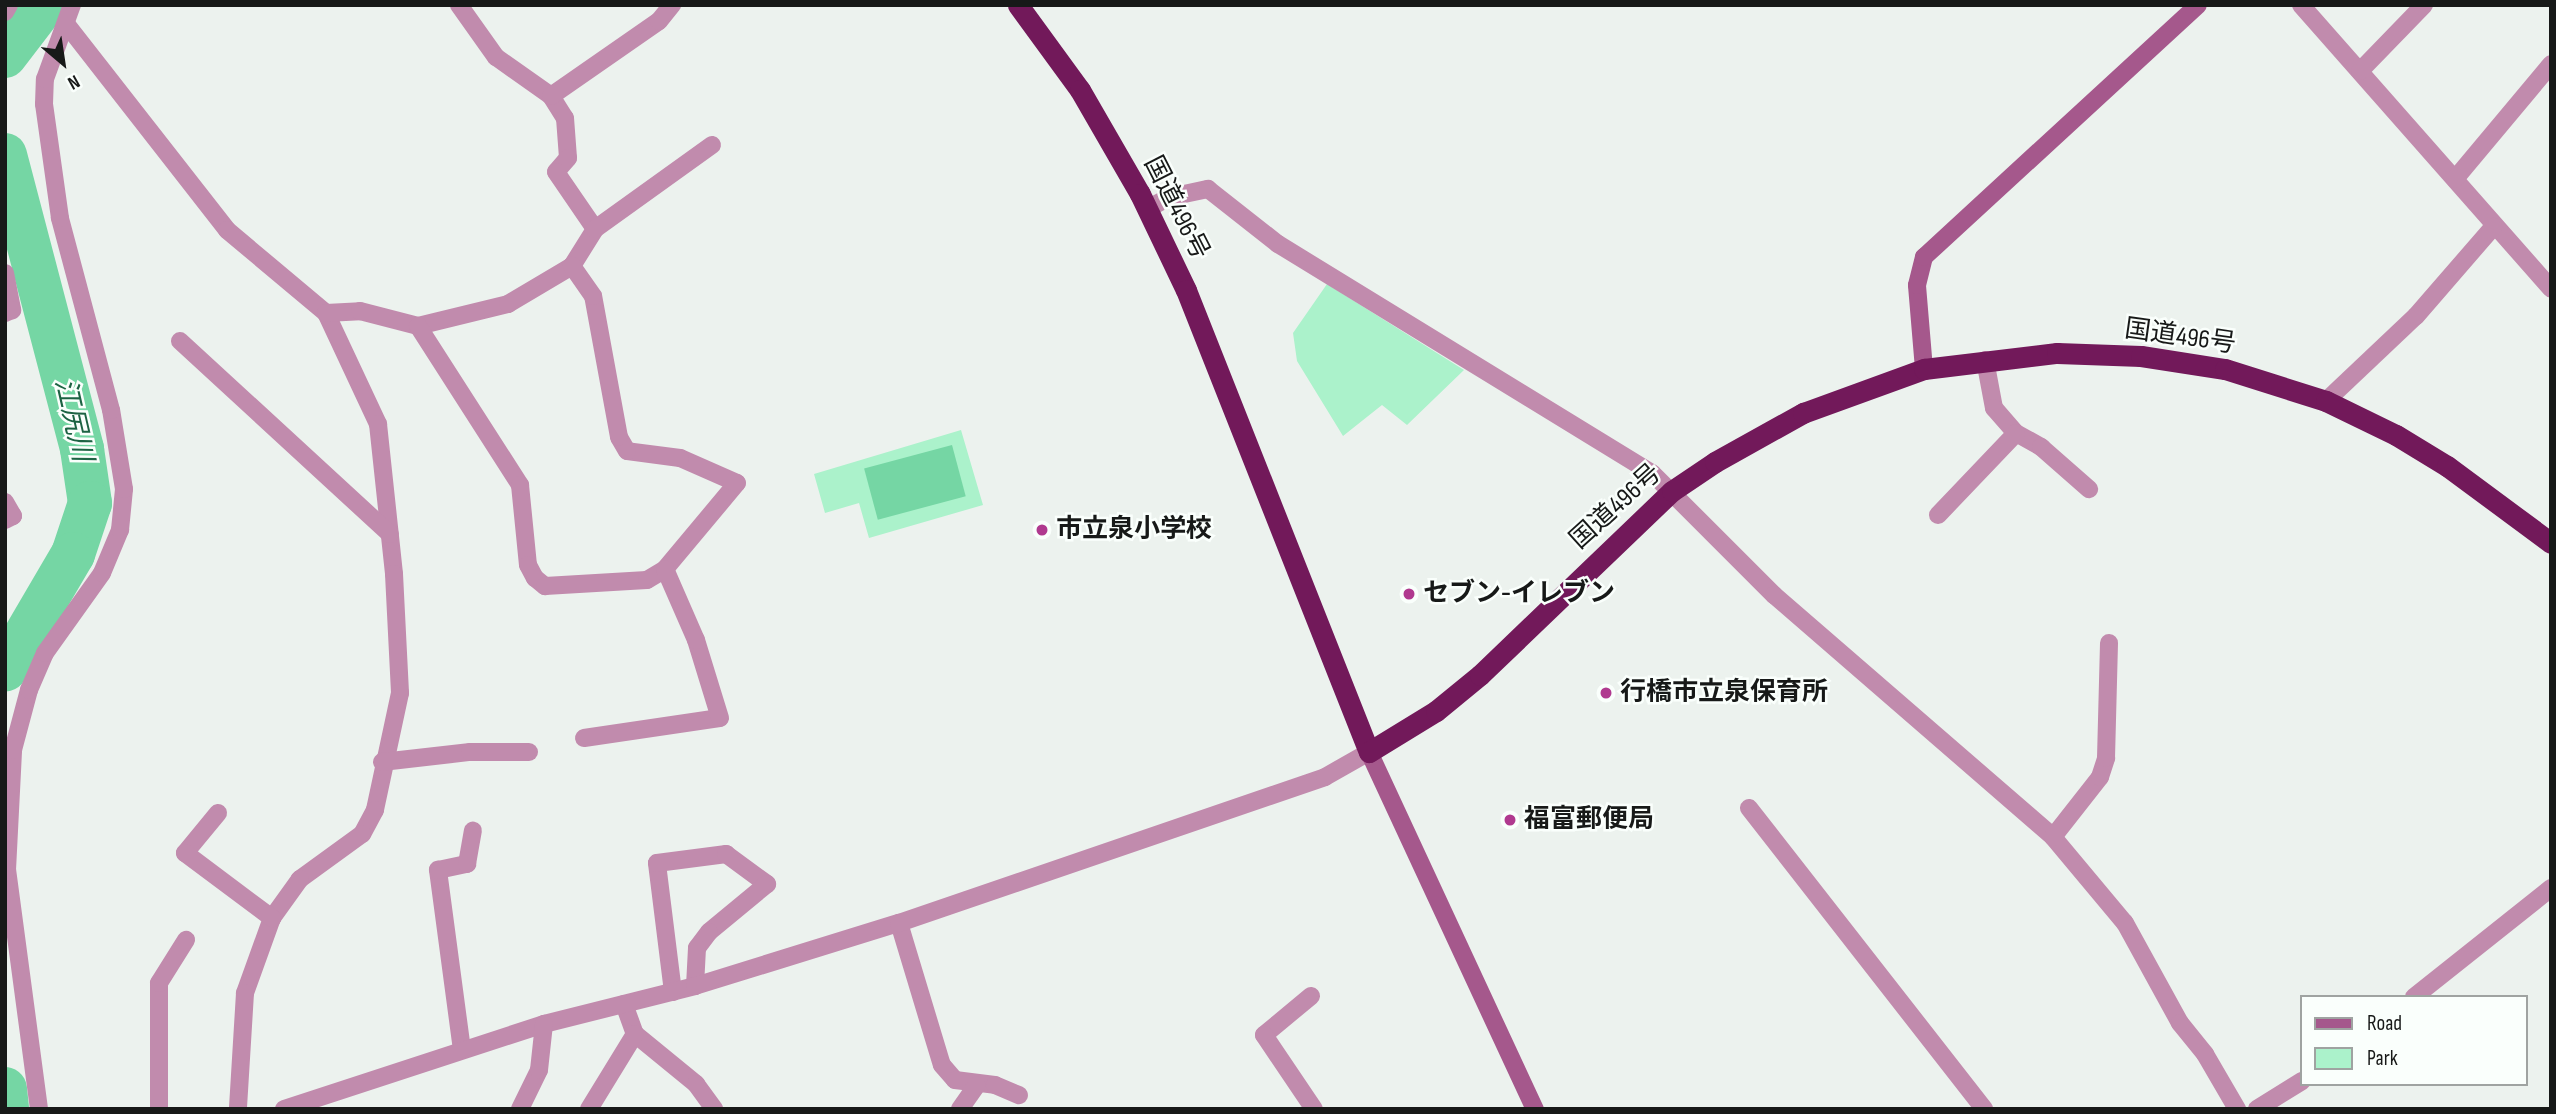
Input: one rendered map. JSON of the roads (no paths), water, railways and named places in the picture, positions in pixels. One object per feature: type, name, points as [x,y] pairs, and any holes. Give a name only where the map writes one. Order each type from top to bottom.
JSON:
[{"type":"highway","name":"国道496号","points":[[1018,5],[1080,90],[1147,209],[1186,290],[1369,752],[1436,711],[1480,675],[1672,491],[1750,440],[1803,413],[1924,369],[2057,353],[2141,356],[2225,369],[2326,401],[2447,466],[2551,543]]},
{"type":"street","points":[[5,12],[9,5]]},
{"type":"street","points":[[39,1109],[7,870],[13,750],[29,690],[45,653],[102,573],[120,530],[124,489],[111,410],[60,218],[44,104],[45,79],[68,24],[72,5]]},
{"type":"street","points":[[459,5],[496,57],[551,96],[565,118],[568,158],[555,172],[595,229]]},
{"type":"street","points":[[551,96],[659,21],[672,5]]},
{"type":"street","points":[[1924,369],[1917,285],[1924,257],[2198,5]]},
{"type":"street","points":[[2301,5],[2455,178],[2493,227],[2550,286]]},
{"type":"street","points":[[2360,71],[2424,5]]},
{"type":"street","points":[[68,24],[227,230],[326,313],[378,424],[390,534],[400,693],[382,762],[375,810],[362,834],[300,879],[272,918],[245,993],[238,1109]]},
{"type":"street","points":[[2455,178],[2551,64]]},
{"type":"street","points":[[326,313],[360,311],[418,326],[508,304],[572,266],[595,229],[712,145]]},
{"type":"street","points":[[1147,209],[1170,197],[1208,189],[1278,244],[1652,473],[1774,595],[2053,837],[2125,923],[2180,1023],[2205,1054],[2237,1109]]},
{"type":"street","points":[[2326,401],[2416,316],[2493,227]]},
{"type":"street","points":[[418,326],[520,485],[528,565],[535,578],[545,586],[647,580],[665,569],[737,483],[680,458],[627,452],[619,437],[593,296],[572,266]]},
{"type":"street","points":[[5,273],[12,310],[5,313]]},
{"type":"street","points":[[180,341],[390,534]]},
{"type":"street","points":[[1985,360],[1994,408],[2017,433],[2040,447],[2089,489]]},
{"type":"street","points":[[1938,515],[2017,433]]},
{"type":"street","points":[[5,502],[13,516],[5,520]]},
{"type":"street","points":[[584,738],[720,718],[696,640],[665,569]]},
{"type":"street","points":[[2053,837],[2100,778],[2105,758],[2109,643]]},
{"type":"street","points":[[382,762],[470,751],[529,752]]},
{"type":"street","points":[[284,1109],[544,1024],[695,986],[899,923],[1325,778],[1369,752],[1535,1109]]},
{"type":"street","points":[[1749,808],[1984,1109]]},
{"type":"street","points":[[218,813],[185,853],[272,918]]},
{"type":"street","points":[[462,1050],[438,870],[467,864],[473,831]]},
{"type":"street","points":[[673,992],[657,863],[726,855],[767,884],[709,932],[697,948],[695,986]]},
{"type":"street","points":[[2417,995],[2551,888]]},
{"type":"street","points":[[899,923],[943,1065],[955,1080],[977,1085],[995,1084],[1019,1095]]},
{"type":"street","points":[[159,1109],[159,983],[186,940]]},
{"type":"street","points":[[1311,996],[1264,1035],[1314,1109]]},
{"type":"street","points":[[624,1004],[635,1034],[696,1084],[714,1109]]},
{"type":"street","points":[[520,1109],[539,1069],[544,1024]]},
{"type":"street","points":[[589,1109],[635,1034]]},
{"type":"street","points":[[2257,1109],[2300,1082]]},
{"type":"street","points":[[960,1109],[977,1085]]},
{"type":"waterway","name":"江尻川","points":[[5,56],[44,5]]},
{"type":"waterway","name":"江尻川","points":[[5,155],[82,449],[90,503],[73,554],[5,670]]},
{"type":"waterway","name":"江尻川","points":[[5,1089],[7,1109]]},
{"type":"place","name":"市立泉小学校","points":[[1042,530]]},
{"type":"place","name":"セブン-イレブン","points":[[1409,594]]},
{"type":"place","name":"行橋市立泉保育所","points":[[1606,693]]},
{"type":"place","name":"福富郵便局","points":[[1510,820]]}]
